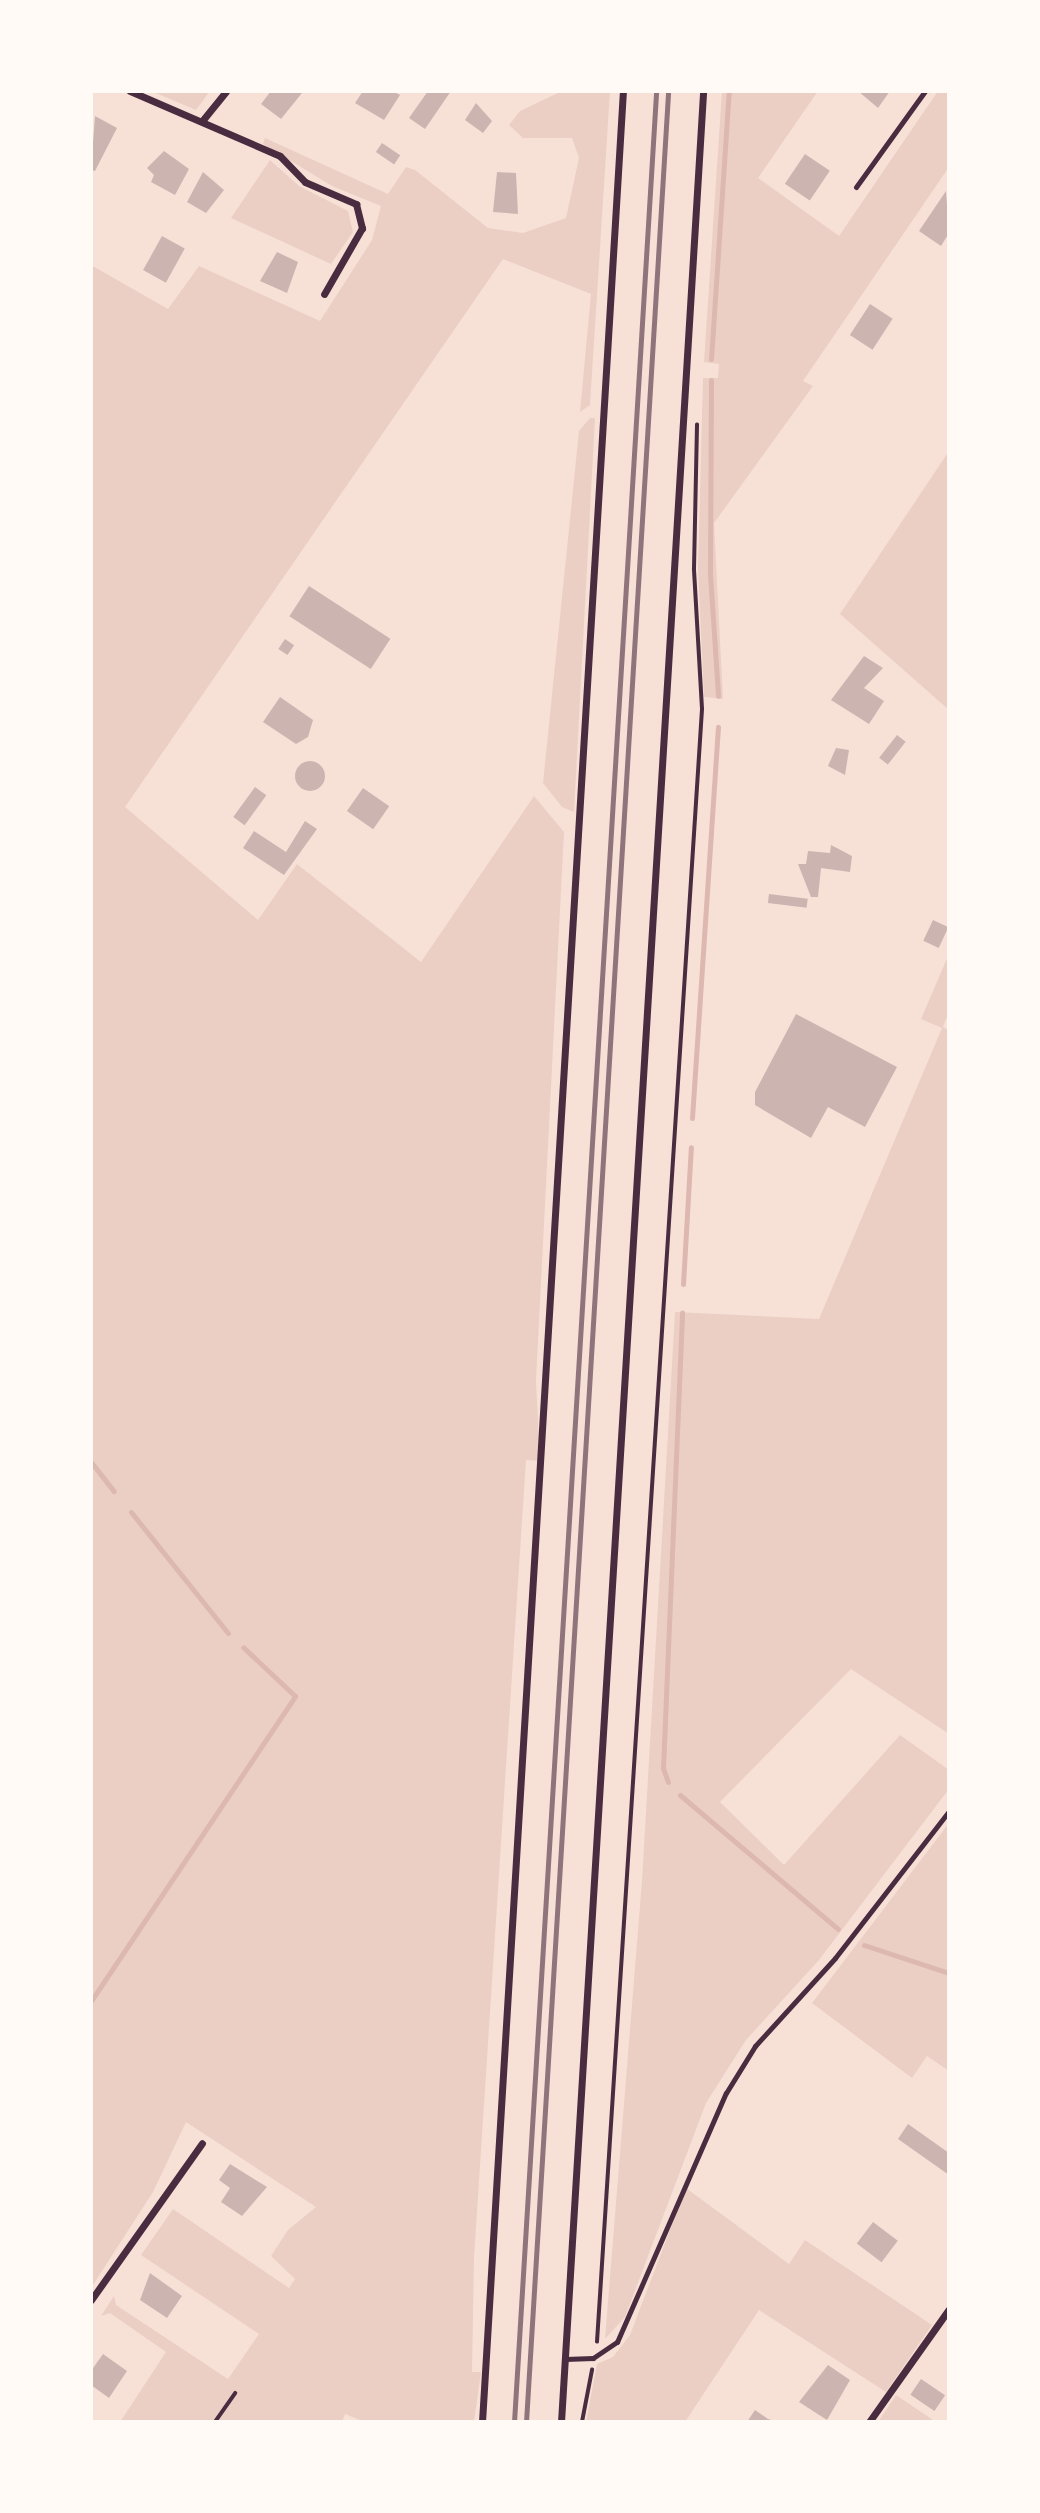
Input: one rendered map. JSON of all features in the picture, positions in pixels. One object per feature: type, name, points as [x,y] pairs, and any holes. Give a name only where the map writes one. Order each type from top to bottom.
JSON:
[{"type":"street","points":[[130,91],[280,156],[305,182],[356,204],[363,220],[324,294]]},
{"type":"street","points":[[202,121],[226,91]]},
{"type":"street","points":[[482,2422],[623,91]]},
{"type":"street","points":[[561,2422],[703,91]]},
{"type":"street","points":[[91,2300],[201,2143]]},
{"type":"street","points":[[869,2422],[949,2309]]},
{"type":"lane","points":[[856,187],[925,91]]},
{"type":"lane","points":[[565,2359],[593,2358],[617,2342],[628,2325],[676,2196],[755,2046],[835,1958],[949,1811]]},
{"type":"path","points":[[582,2422],[593,2358],[702,709],[694,569],[698,409]]},
{"type":"path","points":[[215,2422],[235,2393]]},
{"type":"shaded area","points":[[151,91],[210,91],[196,110]]},
{"type":"shaded area","points":[[562,91],[610,91],[590,405],[580,412],[591,294],[503,259],[125,807],[258,920],[297,864],[421,962],[534,796],[564,832],[536,1381],[540,1461],[526,1460],[474,2258],[472,2372],[481,2372],[474,2422],[365,2422],[345,2414],[342,2422],[120,2422],[166,2352],[110,2313],[101,2316],[114,2296],[116,2305],[228,2379],[259,2334],[141,2255],[173,2209],[289,2288],[295,2279],[271,2256],[288,2230],[316,2207],[186,2122],[153,2192],[91,2288],[91,265],[168,309],[199,266],[320,321],[372,240],[381,206],[332,186],[263,144],[265,138],[388,194],[406,167],[415,170],[488,228],[523,233],[566,218],[579,158],[572,138],[523,138],[509,125],[520,111]]},
{"type":"shaded area","points":[[722,91],[818,91],[758,178],[839,236],[938,91],[949,91],[949,167],[803,381],[813,386],[714,523],[723,699],[704,697],[698,569],[703,378],[718,378],[719,364],[704,362]]},
{"type":"shaded area","points":[[270,160],[299,186],[348,211],[353,232],[331,264],[231,218]]},
{"type":"shaded area","points":[[590,418],[595,418],[574,812],[562,807],[543,783],[579,431]]},
{"type":"shaded area","points":[[949,451],[949,710],[840,614]]},
{"type":"shaded area","points":[[949,954],[949,1012],[943,1027],[949,1030],[949,1734],[851,1669],[720,1802],[784,1865],[900,1735],[949,1770],[949,1789],[819,1960],[746,2040],[706,2103],[625,2317],[605,2339],[642,1881],[675,1312],[819,1319],[942,1028],[921,1019]]},
{"type":"shaded area","points":[[949,1823],[949,2071],[927,2056],[912,2078],[812,2003]]},
{"type":"shaded area","points":[[686,2188],[789,2264],[805,2240],[932,2325],[886,2392],[759,2310],[685,2422],[586,2422],[597,2364],[613,2357],[630,2335]]},
{"type":"shaded area","points":[[896,2395],[936,2422],[878,2422]]},
{"type":"building","points":[[271,91],[302,93],[281,119],[261,104]]},
{"type":"building","points":[[363,91],[393,91],[400,95],[384,120],[355,103]]},
{"type":"building","points":[[428,91],[451,91],[425,129],[409,118]]},
{"type":"building","points":[[858,91],[890,91],[878,108]]},
{"type":"building","points":[[476,103],[492,121],[483,133],[465,120]]},
{"type":"building","points":[[95,116],[117,128],[95,171],[91,170]]},
{"type":"building","points":[[382,143],[400,155],[394,164],[376,152]]},
{"type":"building","points":[[164,151],[189,169],[175,195],[151,182],[154,175],[147,168]]},
{"type":"building","points":[[805,154],[830,171],[810,201],[785,184]]},
{"type":"building","points":[[203,172],[224,190],[206,213],[187,202]]},
{"type":"building","points":[[497,172],[516,173],[518,214],[493,212]]},
{"type":"building","points":[[946,191],[949,233],[941,246],[919,231]]},
{"type":"building","points":[[162,236],[185,249],[166,283],[143,270]]},
{"type":"building","points":[[277,252],[298,262],[287,293],[260,281]]},
{"type":"building","points":[[870,304],[893,319],[872,350],[850,335]]},
{"type":"building","points":[[309,586],[390,639],[371,669],[289,616]]},
{"type":"building","points":[[285,639],[294,645],[287,655],[278,649]]},
{"type":"building","points":[[864,656],[883,668],[864,688],[884,701],[869,724],[831,700]]},
{"type":"building","points":[[280,697],[313,720],[308,737],[296,744],[263,722]]},
{"type":"building","points":[[897,735],[906,742],[888,765],[879,758]]},
{"type":"building","points":[[836,748],[849,750],[845,775],[828,766]]},
{"type":"building","points":[[310,761],[321,765],[325,776],[321,787],[310,791],[299,787],[295,776],[299,765]]},
{"type":"building","points":[[255,787],[266,795],[245,825],[233,817]]},
{"type":"building","points":[[363,788],[389,806],[373,829],[347,811]]},
{"type":"building","points":[[305,821],[317,829],[284,875],[243,848],[254,831],[286,852]]},
{"type":"building","points":[[831,845],[852,856],[850,872],[821,868],[818,897],[811,897],[798,864],[806,864],[808,851],[830,853]]},
{"type":"building","points":[[769,894],[808,899],[807,908],[768,903]]},
{"type":"building","points":[[933,920],[948,927],[939,948],[923,941]]},
{"type":"building","points":[[796,1014],[897,1067],[865,1127],[828,1107],[811,1138],[755,1105],[755,1092]]},
{"type":"building","points":[[908,2124],[949,2153],[949,2175],[898,2139]]},
{"type":"building","points":[[230,2164],[267,2187],[242,2216],[221,2202],[230,2188],[219,2180]]},
{"type":"building","points":[[873,2222],[898,2241],[882,2262],[857,2244]]},
{"type":"building","points":[[150,2273],[182,2296],[167,2318],[140,2300]]},
{"type":"building","points":[[103,2354],[127,2371],[109,2398],[91,2385],[91,2371]]},
{"type":"building","points":[[828,2365],[850,2380],[827,2420],[799,2402]]},
{"type":"building","points":[[921,2379],[945,2395],[934,2411],[910,2395]]},
{"type":"building","points":[[755,2410],[768,2419],[778,2422],[747,2422]]},
{"type":"waterway","points":[[711,359],[729,91]]},
{"type":"waterway","points":[[711,380],[710,574],[718,696]]},
{"type":"waterway","points":[[692,1118],[718,727]]},
{"type":"waterway","points":[[683,1284],[691,1147]]},
{"type":"waterway","points":[[668,1782],[663,1768],[682,1312]]},
{"type":"waterway","points":[[91,1462],[114,1491]]},
{"type":"waterway","points":[[131,1512],[228,1633]]},
{"type":"waterway","points":[[91,2001],[295,1696],[243,1647]]},
{"type":"waterway","points":[[680,1795],[838,1929]]},
{"type":"waterway","points":[[864,1945],[949,1973]]},
{"type":"railway","points":[[514,2422],[656,91]]},
{"type":"railway","points":[[526,2422],[668,91]]}]
